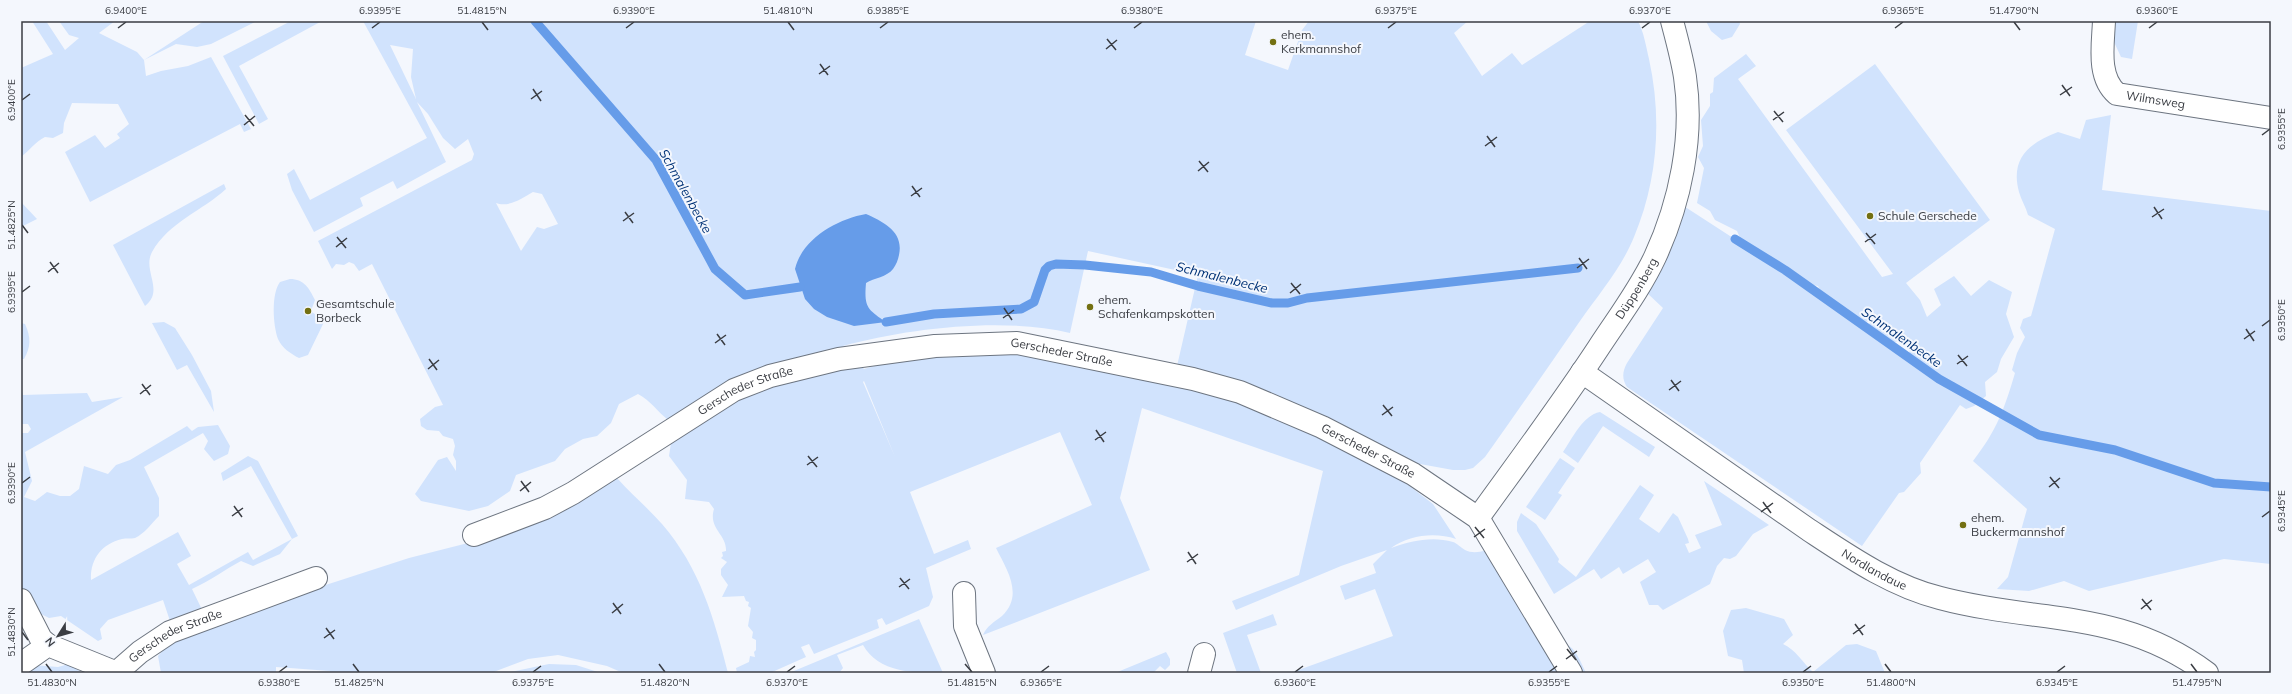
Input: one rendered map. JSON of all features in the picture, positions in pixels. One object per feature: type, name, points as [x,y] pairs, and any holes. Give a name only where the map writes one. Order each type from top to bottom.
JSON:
[{"type":"street","name":"Düppenberg","points":[[1478,518],[1582,372],[1643,281],[1655,258],[1668,227],[1678,189],[1684,155],[1688,110],[1685,78],[1672,21]]},
{"type":"street","name":"Wilmsweg","points":[[2104,21],[2102,47],[2105,77],[2109,88],[2117,94],[2271,118]]},
{"type":"street","name":"Gerscheder Straße","points":[[474,535],[545,508],[573,493],[734,390],[770,376],[839,359],[935,346],[1017,343],[1193,379],[1267,402],[1322,427],[1413,474],[1478,518],[1571,673]]},
{"type":"street","name":"Nordlandaue","points":[[1582,372],[1809,530],[1842,552],[1893,580],[1938,598],[1963,604],[2082,620],[2138,634],[2174,651],[2207,673]]},
{"type":"street","name":"Gerscheder Straße","points":[[48,645],[117,673],[140,652],[170,632],[316,578]]},
{"type":"street","points":[[964,593],[965,626],[984,673]]},
{"type":"street","points":[[21,600],[41,639],[48,645],[21,664]]},
{"type":"shaded area","points":[[32,21],[46,21],[65,50],[79,38],[69,35],[59,21],[115,21],[99,33],[137,52],[144,60],[146,76],[161,71],[188,66],[211,57],[251,129],[244,132],[240,124],[90,202],[65,152],[95,135],[105,148],[120,138],[117,134],[129,124],[118,104],[72,103],[64,123],[63,133],[53,138],[45,137],[41,139],[21,157],[21,68],[53,54]]},
{"type":"shaded area","points":[[204,21],[257,21],[211,44],[197,47],[176,44],[144,60]]},
{"type":"shaded area","points":[[291,21],[322,21],[239,66],[268,119],[259,124],[223,56]]},
{"type":"shaded area","points":[[363,21],[1256,21],[1245,55],[1288,70],[1302,30],[1309,21],[1468,21],[1454,33],[1482,76],[1512,53],[1522,65],[1590,21],[1638,21],[1645,40],[1653,81],[1656,104],[1656,126],[1653,171],[1642,215],[1634,237],[1617,270],[1485,457],[1473,468],[1453,470],[1409,462],[1177,366],[1198,275],[1088,251],[1070,333],[1044,328],[987,325],[897,334],[843,346],[864,369],[898,359],[992,352],[1037,357],[1202,390],[1262,406],[1403,481],[1433,504],[1456,539],[1431,535],[1422,536],[1406,540],[1391,548],[1414,541],[1437,539],[1456,543],[1465,550],[1473,552],[1496,548],[1541,637],[1565,644],[1570,647],[1578,656],[1586,673],[1290,673],[1393,636],[1375,589],[1345,600],[1340,586],[1376,573],[1373,564],[1387,550],[1341,566],[1236,610],[1232,601],[1299,575],[1323,471],[1142,408],[1120,498],[1150,570],[983,635],[989,627],[1009,608],[1012,600],[1013,591],[1009,574],[996,548],[1092,505],[1060,432],[910,492],[934,554],[968,540],[971,549],[926,568],[933,597],[929,606],[886,625],[882,618],[877,620],[879,628],[814,654],[809,644],[801,647],[806,657],[770,673],[737,673],[736,668],[749,662],[750,656],[755,657],[754,652],[756,650],[756,640],[752,638],[753,632],[748,626],[751,608],[748,606],[749,602],[746,601],[744,596],[722,597],[728,585],[721,575],[721,569],[727,562],[721,558],[723,556],[722,552],[726,551],[726,545],[713,522],[714,509],[709,502],[685,499],[687,480],[669,456],[671,443],[668,420],[638,394],[619,404],[611,423],[597,436],[583,439],[565,449],[555,461],[516,475],[510,491],[488,506],[469,511],[421,501],[415,494],[438,460],[447,457],[456,471],[456,461],[453,455],[455,446],[453,439],[443,436],[439,431],[427,430],[421,426],[420,419],[435,407],[443,405],[372,264],[359,271],[354,264],[349,262],[344,265],[336,264],[332,269],[318,241],[472,160],[474,154],[468,139],[455,149],[443,138],[428,114],[417,102],[446,162],[397,189],[393,181],[360,198],[363,206],[314,232],[292,190],[287,174],[294,169],[310,200],[427,138]],"holes":[[[390,45],[413,49],[411,77],[416,99]],[[533,192],[542,194],[558,224],[544,229],[537,227],[521,251],[496,203],[505,204],[520,199]],[[864,381],[895,457],[863,382]]]},
{"type":"shaded area","points":[[1706,21],[1739,21],[1740,24],[1732,37],[1722,40],[1711,31]]},
{"type":"shaded area","points":[[2115,21],[2138,21],[2132,59],[2121,57],[2114,42]]},
{"type":"shaded area","points":[[1746,54],[1756,66],[1738,79],[1882,277],[1893,274],[1786,130],[1875,64],[1990,220],[1906,283],[1920,300],[1927,317],[1941,305],[1934,289],[1954,276],[1971,296],[1989,280],[2012,292],[2006,314],[2014,337],[2001,359],[1997,372],[1985,382],[1986,396],[1974,406],[1966,409],[1960,405],[1920,463],[1921,473],[1904,492],[1899,493],[1862,546],[1627,387],[1624,381],[1623,372],[1627,363],[1663,308],[1645,291],[1676,201],[1730,236],[1741,240],[1737,231],[1715,220],[1710,211],[1697,203],[1704,168],[1698,157],[1703,146],[1701,120],[1710,106],[1710,94],[1713,92],[1714,78]],"holes":[[[1802,283],[1818,286],[1825,302],[1824,302]],[[1850,320],[1869,322],[1873,336]],[[1898,341],[1910,349],[1908,359],[1885,345]]]},
{"type":"shaded area","points":[[2111,115],[2102,190],[2271,211],[2271,564],[2224,559],[2089,591],[2064,581],[2029,591],[1997,589],[2008,577],[2027,509],[1973,461],[1994,429],[2007,398],[2015,373],[2012,370],[2017,353],[2025,337],[2020,328],[2023,319],[2031,316],[2055,229],[2028,215],[2019,192],[2017,170],[2024,153],[2038,141],[2058,132],[2080,139],[2086,120]]},
{"type":"shaded area","points":[[224,184],[226,189],[167,233],[152,252],[150,266],[153,293],[151,300],[145,306],[113,245]]},
{"type":"shaded area","points":[[21,202],[37,219],[21,227]]},
{"type":"shaded area","points":[[295,279],[306,285],[315,300],[311,311],[324,322],[308,355],[299,358],[284,348],[278,339],[275,326],[274,302],[277,287],[280,282]]},
{"type":"shaded area","points":[[164,322],[175,328],[192,355],[211,391],[214,412],[187,365],[177,370],[152,323]]},
{"type":"shaded area","points":[[21,323],[25,324],[29,338],[29,346],[24,359],[21,359]]},
{"type":"shaded area","points":[[21,389],[23,395],[87,393],[92,402],[123,397],[25,452],[32,481],[24,497],[35,501],[47,492],[60,496],[70,496],[79,489],[84,466],[108,474],[116,465],[130,460],[187,426],[192,431],[198,427],[218,425],[230,446],[228,454],[214,461],[204,449],[208,441],[203,433],[144,467],[159,498],[159,516],[145,531],[135,538],[115,541],[103,549],[98,554],[92,566],[91,580],[178,532],[191,556],[177,564],[189,585],[248,552],[253,560],[292,539],[280,554],[253,566],[241,561],[205,583],[192,589],[208,622],[170,621],[163,600],[108,620],[100,629],[102,639],[98,641],[61,616],[49,618],[37,612],[21,591],[21,433],[28,433],[31,429],[28,424],[21,424]]},
{"type":"shaded area","points":[[1600,412],[1655,447],[1649,457],[1603,426],[1578,463],[1563,452],[1583,423],[1594,414]]},
{"type":"shaded area","points":[[248,456],[258,461],[298,536],[292,539],[251,466],[223,481],[221,473]]},
{"type":"shaded area","points":[[1560,458],[1575,468],[1558,493],[1562,495],[1545,520],[1526,507]]},
{"type":"shaded area","points":[[617,478],[662,524],[686,558],[696,576],[711,613],[728,673],[623,673],[607,666],[558,655],[528,659],[491,673],[330,673],[330,671],[276,667],[276,673],[161,673],[158,656],[173,639],[267,604],[409,558],[468,543]]},
{"type":"shaded area","points":[[1704,481],[1769,525],[1753,534],[1736,556],[1730,559],[1724,558],[1717,566],[1710,584],[1663,610],[1658,605],[1649,605],[1640,582],[1656,572],[1648,559],[1623,574],[1619,567],[1601,579],[1594,569],[1554,594],[1517,531],[1517,522],[1521,513],[1536,524],[1559,559],[1558,562],[1576,577],[1640,485],[1654,495],[1639,519],[1659,533],[1673,513],[1678,517],[1688,539],[1689,543],[1685,544],[1689,553],[1701,548],[1695,535],[1722,525]]},
{"type":"shaded area","points":[[1746,608],[1784,619],[1793,635],[1783,644],[1795,653],[1813,672],[1846,645],[1857,644],[1876,651],[1885,673],[1744,673],[1742,660],[1728,656],[1723,631],[1731,610]]},
{"type":"shaded area","points":[[1273,614],[1277,625],[1247,635],[1261,673],[1237,673],[1223,633]]},
{"type":"shaded area","points":[[919,619],[943,673],[921,673],[898,670],[878,661],[863,645],[837,655],[843,668],[839,673],[789,673]]},
{"type":"shaded area","points":[[1166,652],[1170,659],[1170,665],[1165,670],[1160,666],[1153,673],[1115,673]]},
{"type":"shaded area","points":[[69,664],[82,673],[21,673],[32,665],[58,667]]},
{"type":"shaded area","points":[[549,664],[576,665],[601,673],[506,673]]},
{"type":"water","points":[[866,214],[886,224],[896,234],[900,247],[899,255],[893,269],[884,276],[866,283],[866,302],[868,307],[886,322],[854,326],[827,317],[814,309],[805,299],[795,269],[805,248],[822,232],[844,220]]},
{"type":"waterway","name":"Schmalenbecke","points":[[535,21],[656,160],[715,269],[745,295],[800,287]]},
{"type":"waterway","name":"Schmalenbecke","points":[[1735,239],[1785,270],[1939,379],[2039,435],[2115,450],[2214,483],[2271,487]]},
{"type":"waterway","name":"Schmalenbecke","points":[[886,322],[934,314],[1021,309],[1034,302],[1045,270],[1049,266],[1056,264],[1085,265],[1151,272],[1198,286],[1272,303],[1288,303],[1307,298],[1578,268]]},
{"type":"place","name":"ehem. Kerkmannshof","points":[[1273,42]]},
{"type":"place","name":"Schule Gerschede","points":[[1870,216]]},
{"type":"place","name":"ehem. Schafenkampskotten","points":[[1090,307]]},
{"type":"place","name":"Gesamtschule Borbeck","points":[[308,311]]},
{"type":"place","name":"ehem. Buckermannshof","points":[[1963,525]]}]
